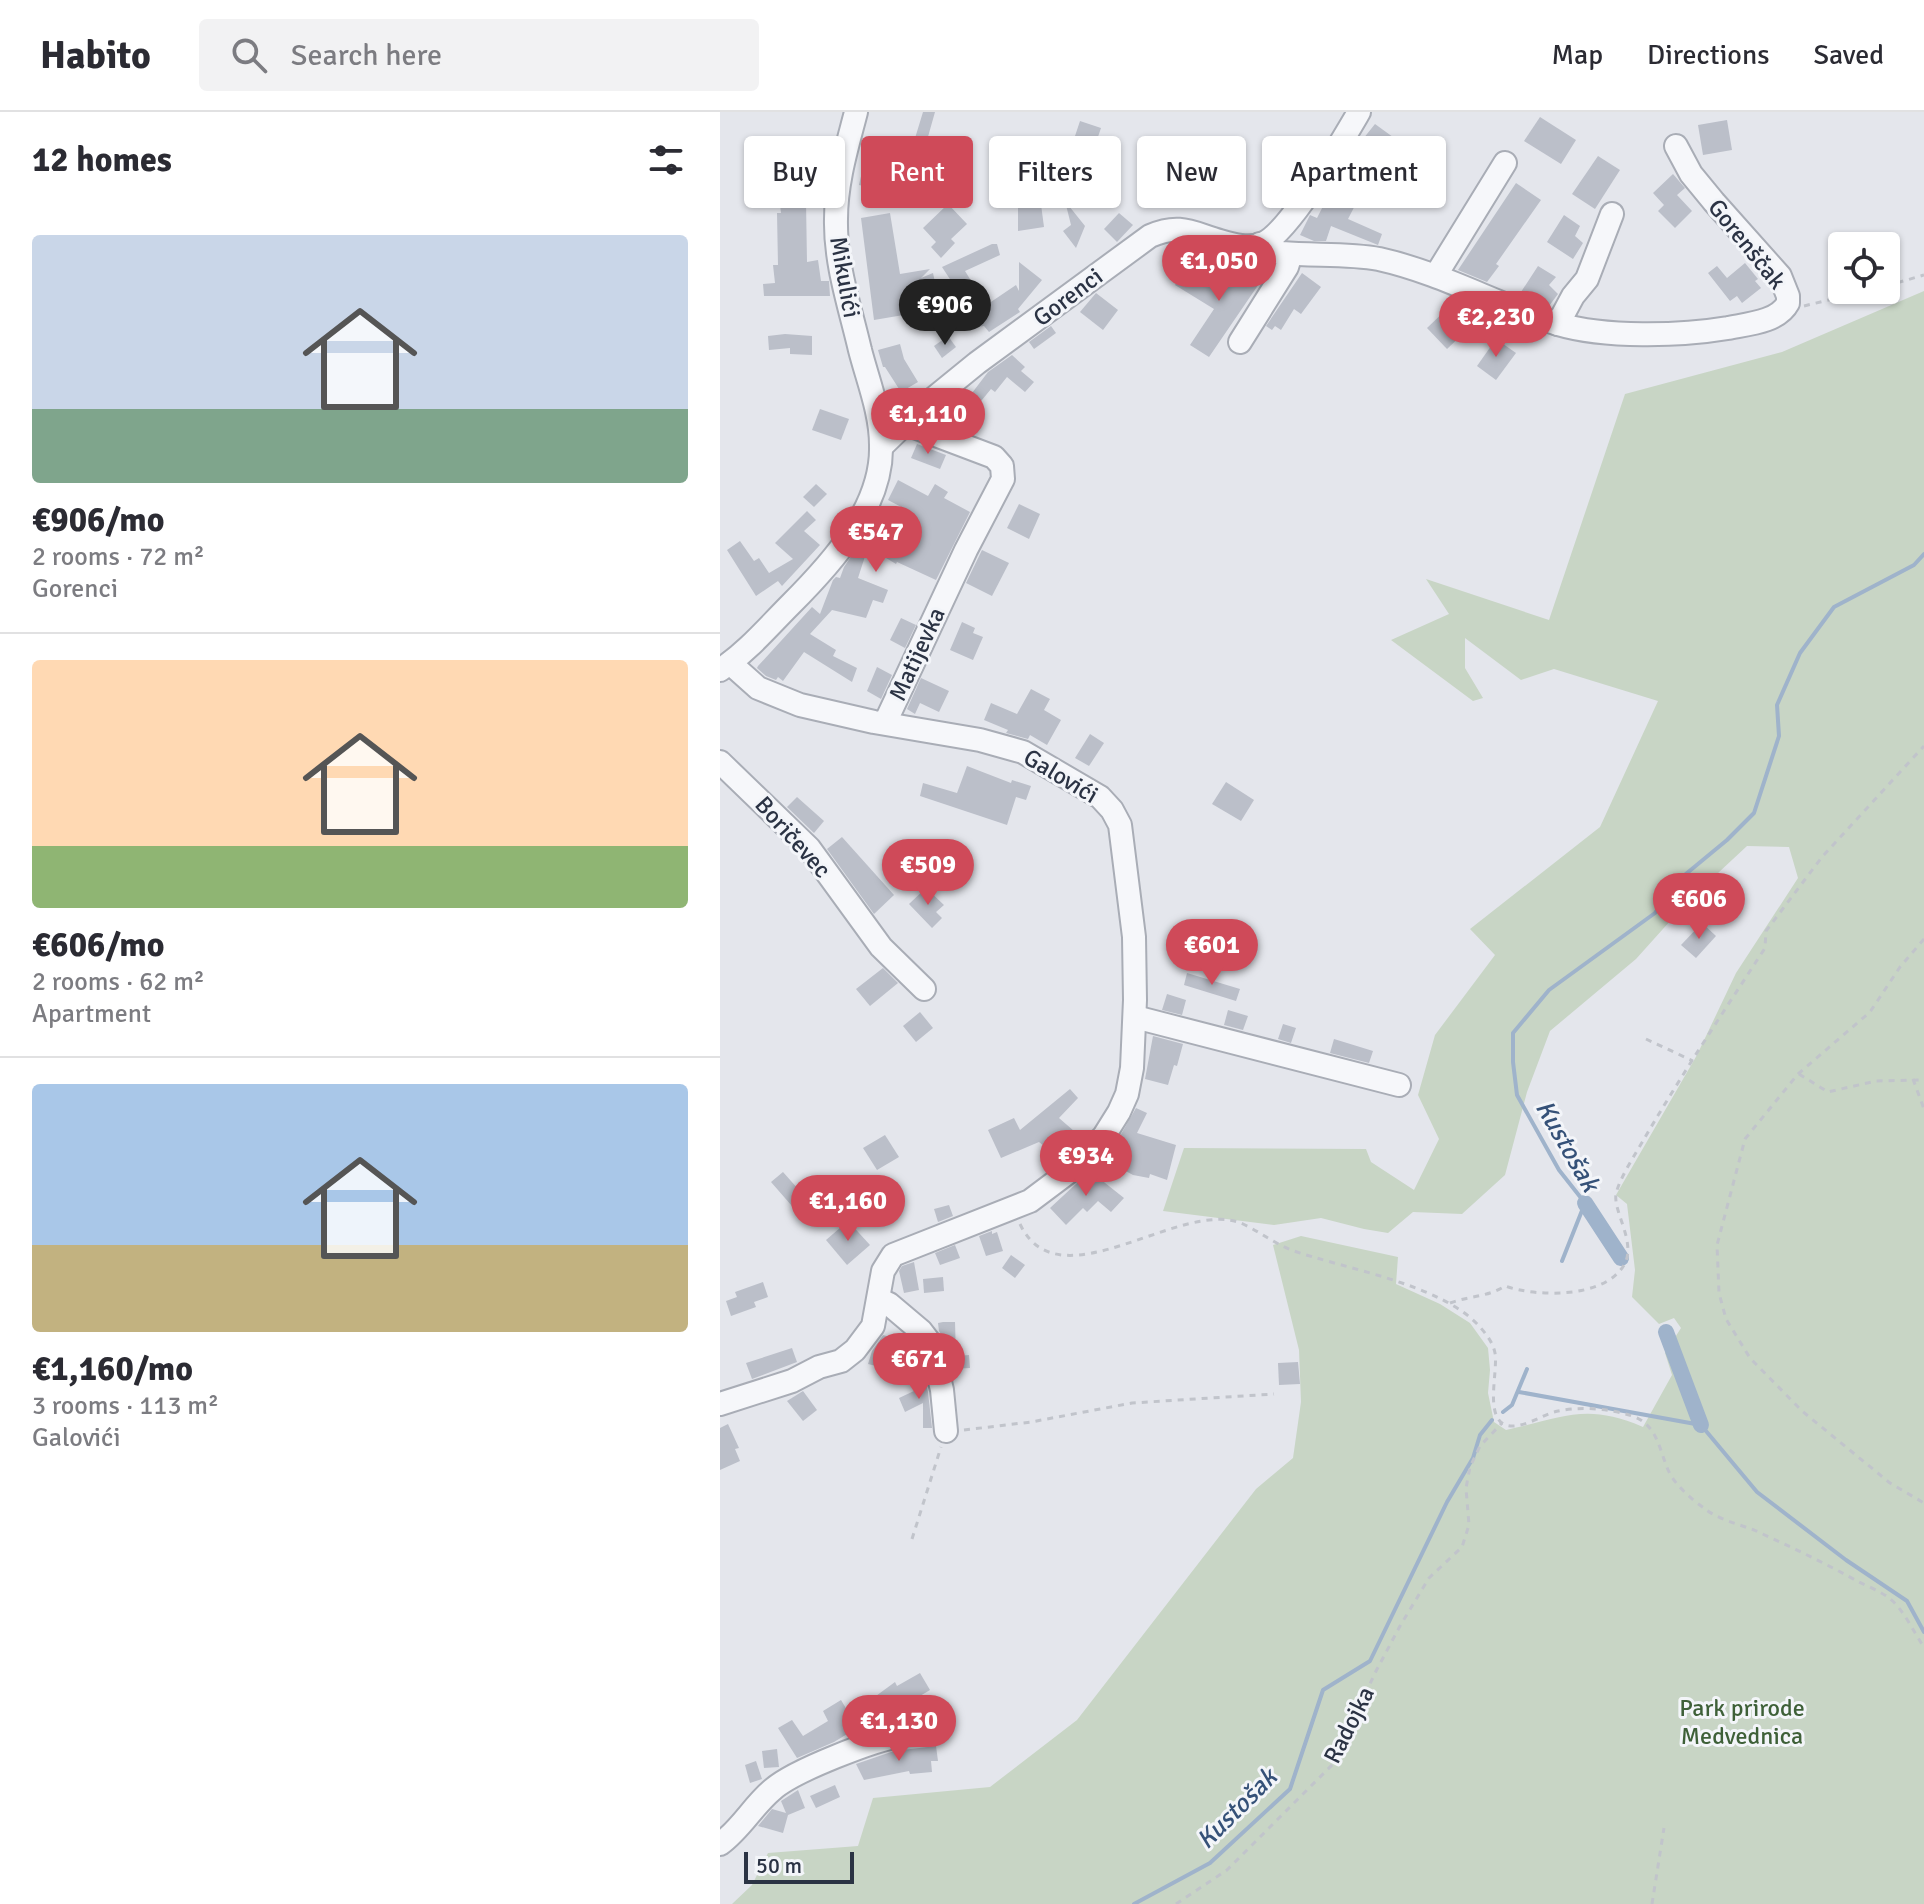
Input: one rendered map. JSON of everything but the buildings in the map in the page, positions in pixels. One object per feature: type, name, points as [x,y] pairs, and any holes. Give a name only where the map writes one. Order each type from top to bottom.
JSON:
[{"type":"street","name":"Mikulići","points":[[725,667],[803,593],[849,536],[875,482],[881,447],[880,426],[847,300],[837,246],[839,186],[856,112]]},
{"type":"street","points":[[1260,244],[1271,239],[1294,215],[1359,112]]},
{"type":"street","name":"Gorenščak","points":[[1260,244],[1268,251],[1291,254],[1370,258],[1436,275],[1558,324],[1609,332],[1694,333],[1777,316],[1784,310],[1788,296],[1780,276],[1691,174],[1676,146]]},
{"type":"street","points":[[1436,275],[1505,163]]},
{"type":"street","points":[[1558,324],[1566,307],[1587,279],[1612,214]]},
{"type":"street","name":"Gorenci","points":[[881,447],[904,423],[977,363],[1150,236],[1166,230],[1183,229],[1236,245],[1250,247],[1260,244]]},
{"type":"street","points":[[1240,342],[1287,267],[1291,254]]},
{"type":"street","name":"Matijevka","points":[[885,723],[966,550],[1000,486],[1004,471],[994,457],[904,423]]},
{"type":"street","name":"Galovići","points":[[720,1404],[792,1381],[848,1356],[869,1334],[880,1300],[883,1271],[893,1255],[1014,1209],[1063,1178],[1109,1129],[1124,1103],[1129,1086],[1135,1017],[1135,953],[1124,846],[1117,817],[1107,804],[1090,790],[1016,749],[829,712],[778,698],[725,667]]},
{"type":"street","name":"Boričevec","points":[[720,762],[809,848],[881,947],[924,989]]},
{"type":"street","points":[[1135,1017],[1399,1085]]},
{"type":"street","points":[[880,1300],[889,1304],[931,1344],[942,1390],[946,1431]]},
{"type":"street","points":[[720,1844],[783,1781],[868,1744],[904,1735]]},
{"type":"path","points":[[1900,282],[1924,275]]},
{"type":"path","points":[[1784,310],[1828,300]]},
{"type":"path","points":[[1448,1304],[1489,1295],[1505,1286],[1520,1292],[1547,1295],[1570,1293],[1610,1278],[1624,1265],[1628,1246],[1616,1195],[1635,1155],[1765,948],[1766,931],[1822,857],[1924,746]]},
{"type":"path","points":[[1924,939],[1900,967],[1870,1012],[1798,1074],[1745,1139],[1717,1245],[1719,1293],[1726,1319],[1750,1358],[1813,1420],[1890,1483],[1924,1503]]},
{"type":"path","points":[[1646,1039],[1693,1061]]},
{"type":"path","points":[[1798,1074],[1828,1092],[1876,1081],[1924,1080]]},
{"type":"path","points":[[1913,1079],[1924,1109]]},
{"type":"path","points":[[1014,1209],[1033,1244],[1065,1255],[1118,1247],[1204,1220],[1236,1221],[1281,1246],[1403,1283],[1448,1304],[1474,1321],[1491,1342],[1495,1358],[1493,1396],[1501,1422],[1519,1425],[1554,1412],[1577,1409],[1617,1413],[1641,1420],[1655,1433],[1671,1476],[1705,1510],[1818,1560],[1891,1599],[1924,1647]]},
{"type":"path","points":[[912,1539],[946,1431],[1031,1422],[1132,1403],[1274,1394]]},
{"type":"path","name":"Radojka","points":[[1176,1904],[1227,1870],[1334,1763],[1375,1673],[1407,1614],[1429,1578],[1462,1547],[1469,1525],[1466,1488],[1470,1467],[1480,1446],[1501,1422]]},
{"type":"path","points":[[1652,1904],[1664,1828]]},
{"type":"green space","name":"Park prirode Medvednica","points":[[1924,291],[1924,1904],[732,1904],[752,1885],[768,1853],[858,1846],[873,1798],[990,1787],[1077,1720],[1256,1489],[1293,1458],[1301,1402],[1299,1350],[1273,1245],[1301,1236],[1398,1257],[1396,1284],[1440,1304],[1470,1323],[1488,1348],[1488,1393],[1494,1422],[1506,1430],[1559,1417],[1589,1414],[1623,1419],[1643,1427],[1672,1375],[1665,1353],[1681,1328],[1674,1318],[1659,1324],[1632,1297],[1635,1270],[1627,1204],[1616,1195],[1697,1055],[1736,973],[1798,878],[1789,847],[1747,846],[1689,900],[1636,959],[1550,1031],[1527,1092],[1505,1175],[1462,1214],[1413,1212],[1388,1233],[1321,1218],[1274,1225],[1163,1211],[1184,1148],[1366,1149],[1371,1162],[1414,1190],[1439,1139],[1418,1095],[1435,1035],[1495,955],[1470,929],[1600,827],[1658,701],[1554,669],[1521,680],[1465,638],[1465,668],[1483,698],[1473,701],[1391,640],[1449,614],[1426,579],[1549,620],[1625,394],[1782,352],[1900,304]]},
{"type":"waterway","name":"Kustošak","points":[[1562,1261],[1585,1203],[1559,1170],[1517,1095],[1513,1033],[1549,990],[1655,913],[1681,878],[1754,813],[1779,736],[1777,705],[1800,653],[1834,607],[1914,565],[1924,554]]},
{"type":"waterway","points":[[1585,1203],[1621,1258]]},
{"type":"waterway","points":[[1666,1332],[1701,1425]]},
{"type":"waterway","name":"Kustošak","points":[[1503,1412],[1512,1405],[1527,1369]]},
{"type":"waterway","points":[[1519,1392],[1701,1425],[1757,1492],[1846,1560],[1907,1601],[1924,1632]]},
{"type":"waterway","name":"Kustošak","points":[[1134,1904],[1210,1863],[1290,1789],[1323,1690],[1370,1661],[1447,1502],[1473,1458],[1480,1435],[1492,1420]]}]
